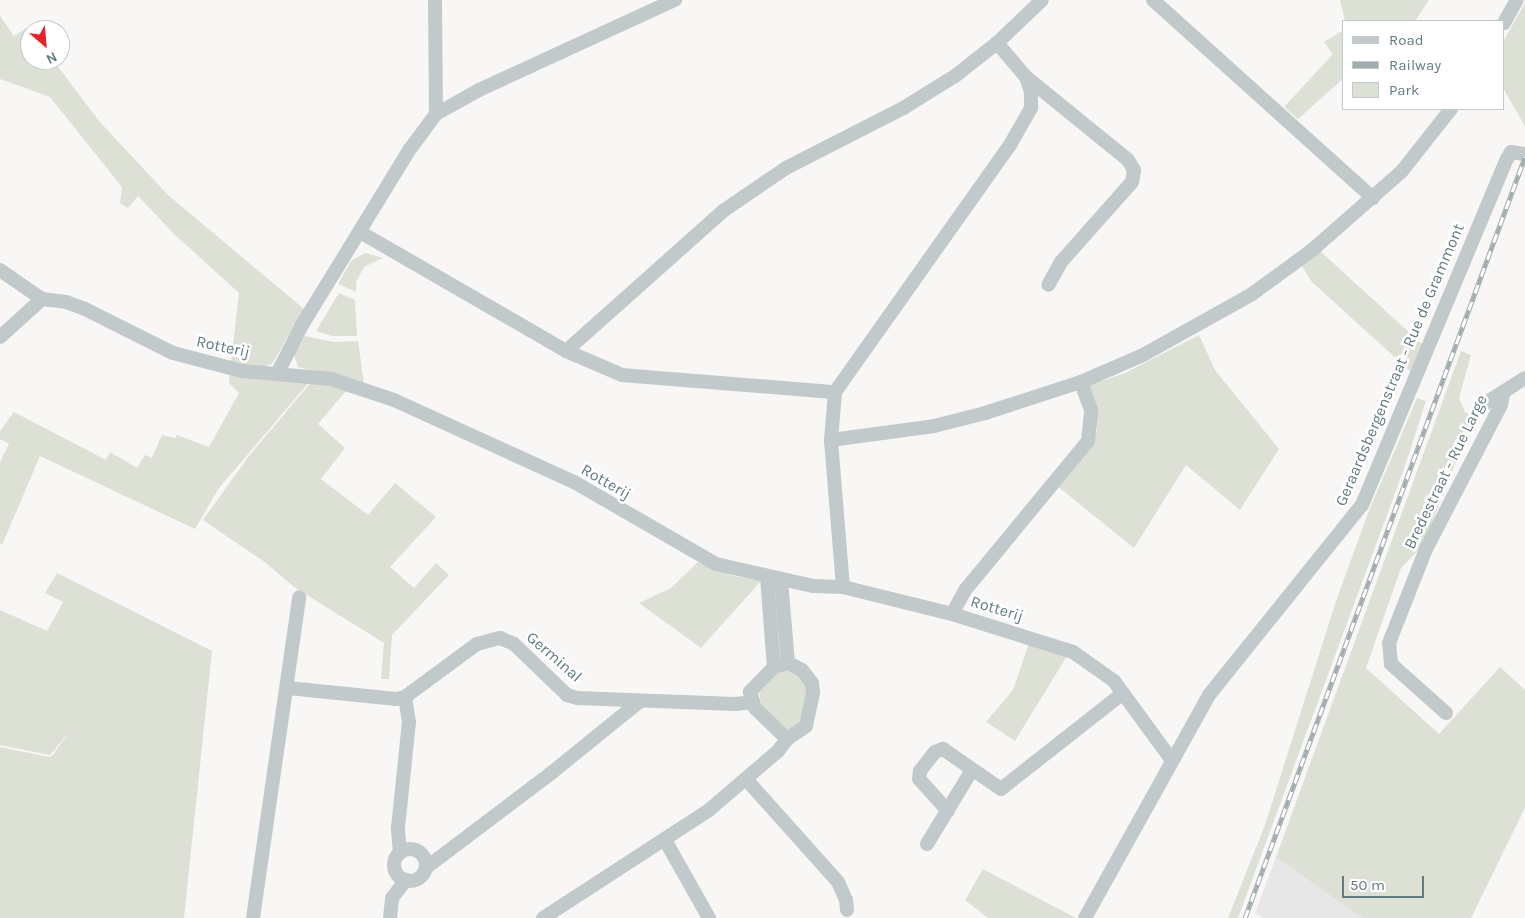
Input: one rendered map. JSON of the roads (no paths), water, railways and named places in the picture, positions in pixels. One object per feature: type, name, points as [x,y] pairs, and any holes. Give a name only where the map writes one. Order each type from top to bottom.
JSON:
[{"type":"street","points":[[435,0],[436,114]]},
{"type":"street","points":[[278,372],[302,325],[410,149],[436,114],[471,93],[675,0]]},
{"type":"street","points":[[566,351],[723,211],[786,168],[905,108],[955,76],[997,43],[1042,0]]},
{"type":"street","points":[[1153,0],[1373,198]]},
{"type":"street","points":[[1505,22],[1517,0]]},
{"type":"street","points":[[997,43],[1026,77],[1128,160],[1134,170],[1132,182],[1061,262],[1048,285]]},
{"type":"street","points":[[843,587],[831,440],[835,392],[1010,145],[1031,108],[1031,92],[1026,77]]},
{"type":"street","points":[[831,440],[934,426],[985,413],[1081,382],[1143,355],[1252,294],[1311,251],[1373,198],[1402,170],[1450,110]]},
{"type":"street","name":"Geraardsbergenstraat - Rue de Grammont","points":[[1085,918],[1171,759],[1218,680],[1362,505],[1511,152],[1525,154]]},
{"type":"street","points":[[360,232],[566,351],[622,376],[835,392]]},
{"type":"street","points":[[0,270],[42,299],[0,337]]},
{"type":"street","name":"Rotterij","points":[[42,299],[66,302],[85,309],[173,353],[242,371],[278,372],[331,380],[394,400],[574,482],[702,557],[774,579],[843,587],[952,614],[1073,652],[1106,673],[1123,693],[1171,759]]},
{"type":"street","name":"Bredestraat - Rue Large","points":[[1486,403],[1503,394],[1525,378]]},
{"type":"street","points":[[952,614],[966,589],[1088,441],[1091,410],[1081,382]]},
{"type":"street","name":"Bredestraat - Rue Large","points":[[1446,713],[1391,664],[1388,655],[1389,643],[1426,549],[1501,405],[1503,394]]},
{"type":"street","points":[[774,579],[788,663]]},
{"type":"street","points":[[774,579],[774,667]]},
{"type":"street","points":[[253,918],[288,688],[299,597]]},
{"type":"street","name":"Germinal","points":[[405,697],[477,644],[494,638],[514,644],[567,695],[640,701],[735,704],[753,702]]},
{"type":"street","points":[[543,918],[709,810],[746,779],[786,740],[806,726],[813,693],[812,683],[802,670],[788,663],[774,667],[750,692],[753,702],[786,740]]},
{"type":"street","points":[[288,688],[396,699],[405,697],[409,722],[398,828],[400,853],[395,870],[406,880]]},
{"type":"street","points":[[948,811],[922,785],[920,771],[935,752],[943,749],[1001,789],[1123,693]]},
{"type":"street","points":[[390,918],[392,898],[406,880],[421,878],[427,867],[586,746],[640,701]]},
{"type":"street","points":[[926,844],[972,770]]},
{"type":"street","points":[[746,779],[838,882],[846,900],[847,910]]},
{"type":"street","points":[[665,840],[709,918]]},
{"type":"street","points":[[400,853],[412,849],[418,851],[426,860],[427,867]]},
{"type":"railway","points":[[1245,918],[1525,157]]}]
